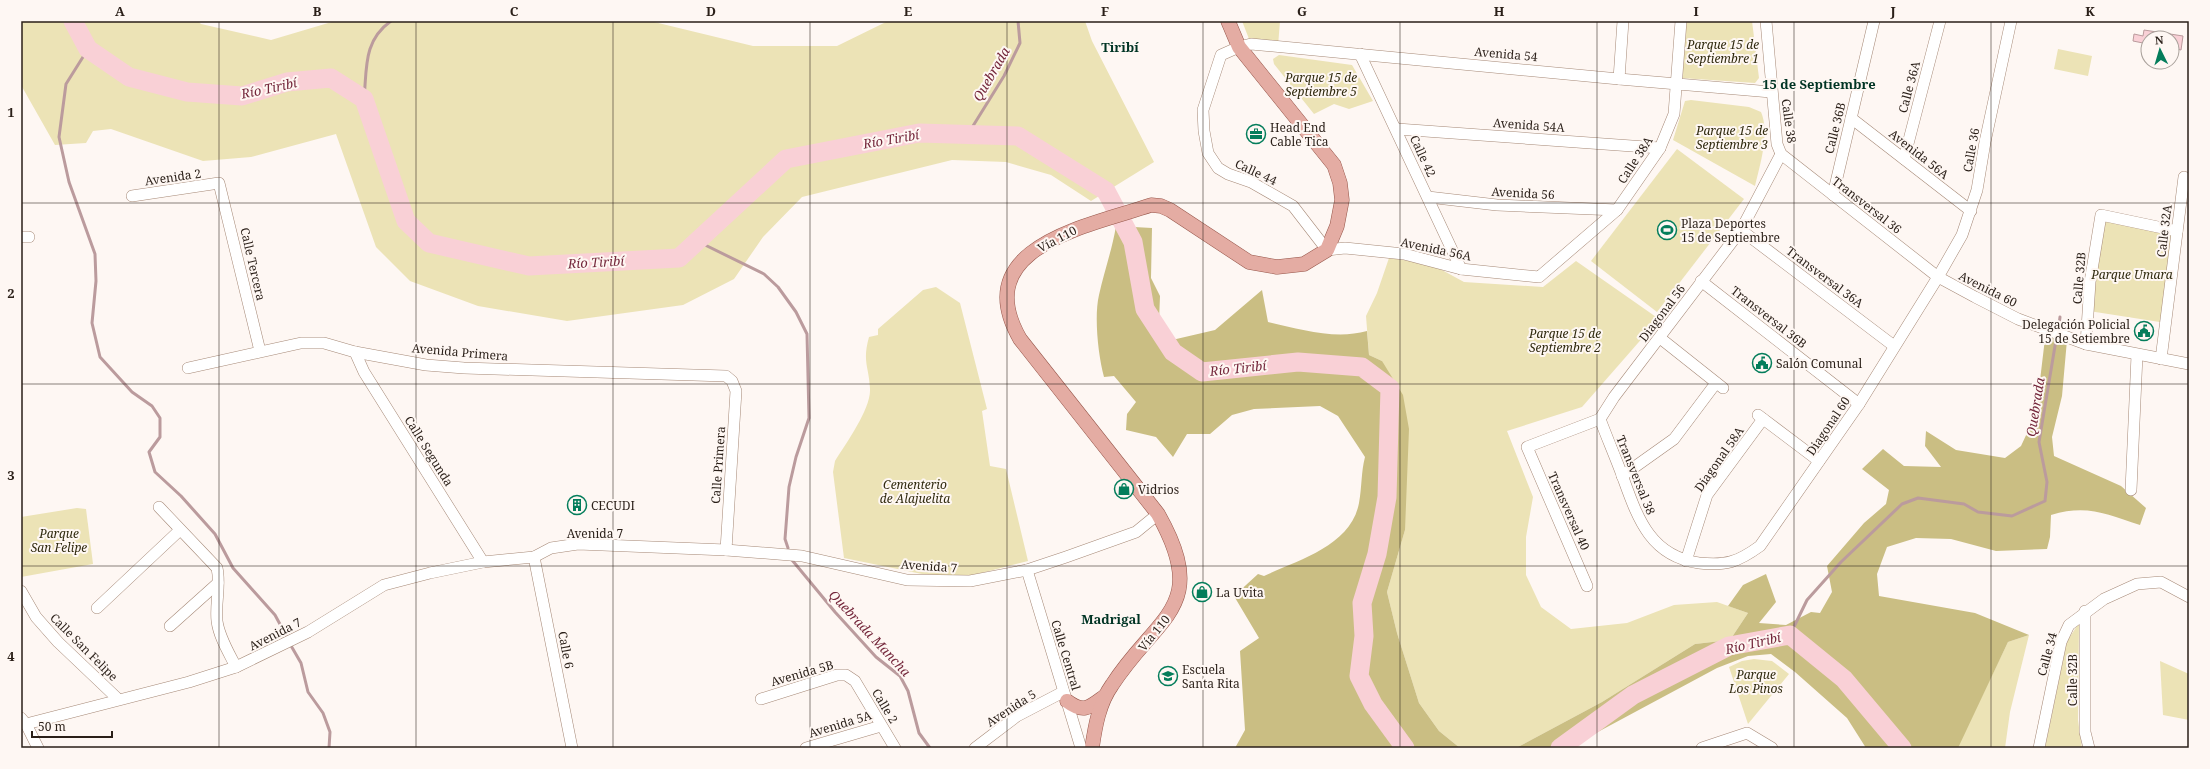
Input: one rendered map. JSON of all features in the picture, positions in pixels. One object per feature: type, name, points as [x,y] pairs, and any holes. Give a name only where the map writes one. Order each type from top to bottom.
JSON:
[{"type":"main road","points":[[1228,21],[1239,47],[1334,166],[1340,183],[1342,200],[1337,226],[1327,250]]},
{"type":"main road","name":"Vía 110","points":[[1092,748],[1105,696],[1112,684],[1165,622],[1179,593],[1180,574],[1177,556],[1168,532],[1158,514],[1020,339],[1006,306],[1007,292],[1012,277],[1029,255],[1057,236],[1086,224],[1147,206],[1161,206],[1170,210],[1250,262],[1277,268],[1304,264],[1327,250]]},
{"type":"main road","points":[[1065,696],[1075,707],[1087,708],[1105,696]]},
{"type":"street","points":[[1619,78],[1623,21]]},
{"type":"street","name":"Calle 38A","points":[[1539,277],[1617,210],[1660,148],[1674,114],[1678,83],[1682,21]]},
{"type":"street","name":"Calle 38","points":[[1766,21],[1777,144],[1781,154]]},
{"type":"street","name":"Calle 36B","points":[[1833,195],[1874,21]]},
{"type":"street","name":"Calle 36A","points":[[1904,159],[1940,21]]},
{"type":"street","name":"Calle 36","points":[[1938,277],[1962,235],[1971,211],[2011,21]]},
{"type":"street","name":"Avenida 54","points":[[1239,47],[1251,44],[1772,92]]},
{"type":"street","name":"Calle 44","points":[[1239,47],[1221,55],[1203,110],[1204,131],[1208,153],[1218,168],[1228,174],[1251,182],[1293,206],[1327,250]]},
{"type":"street","name":"Calle 42","points":[[1360,54],[1397,128],[1461,269]]},
{"type":"street","name":"Avenida 56A","points":[[1851,118],[1971,211]]},
{"type":"street","name":"Avenida 54A","points":[[1397,128],[1660,148]]},
{"type":"street","name":"Transversal 36","points":[[1781,154],[1938,277]]},
{"type":"street","name":"Diagonal 56","points":[[1600,419],[1741,230],[1781,154]]},
{"type":"street","name":"Calle 32A","points":[[2161,359],[2184,177]]},
{"type":"street","name":"Avenida 2","points":[[132,196],[219,183]]},
{"type":"street","name":"Calle Tercera","points":[[219,183],[260,351]]},
{"type":"street","name":"Avenida 56","points":[[1428,197],[1497,205],[1617,210]]},
{"type":"street","name":"Calle 32B","points":[[2086,344],[2090,282],[2101,215],[2177,231]]},
{"type":"street","name":"Transversal 36A","points":[[1741,230],[1894,346]]},
{"type":"street","name":"Avenida 56A","points":[[1327,250],[1345,248],[1404,254],[1461,269],[1539,277]]},
{"type":"street","name":"Avenida 60","points":[[1938,277],[2018,319],[2086,344],[2189,364]]},
{"type":"street","name":"Diagonal 60","points":[[1717,565],[1741,560],[1760,546],[1859,404],[1938,277]]},
{"type":"street","name":"Transversal 36B","points":[[1702,281],[1859,404]]},
{"type":"street","points":[[1622,476],[1674,439],[1719,386],[1660,338]]},
{"type":"street","name":"Avenida Primera","points":[[188,368],[301,343],[324,343],[356,352],[426,365],[464,368],[726,376],[732,381]]},
{"type":"street","name":"Calle Segunda","points":[[356,352],[364,372],[483,562]]},
{"type":"street","points":[[2131,490],[2137,355]]},
{"type":"street","name":"Calle Primera","points":[[726,550],[736,391],[732,381]]},
{"type":"street","name":"Diagonal 58A","points":[[1686,561],[1707,495],[1760,417],[1819,461]]},
{"type":"street","name":"Transversal 40","points":[[1588,586],[1527,447],[1600,419]]},
{"type":"street","name":"Transversal 38","points":[[1600,419],[1633,507],[1644,529],[1658,545],[1686,561],[1717,565]]},
{"type":"street","points":[[159,507],[217,568],[218,583],[216,606],[219,631],[236,668]]},
{"type":"street","name":"Avenida 7","points":[[24,721],[189,682],[236,668],[308,632],[384,585],[430,573],[483,562],[534,557],[551,548],[578,544],[726,550],[802,556],[907,580],[970,581],[1027,570],[1136,532],[1158,514]]},
{"type":"street","points":[[97,608],[180,530]]},
{"type":"street","name":"Calle 6","points":[[534,557],[572,748]]},
{"type":"street","name":"Calle Central","points":[[1027,570],[1081,748]]},
{"type":"street","name":"Calle 34","points":[[2039,748],[2061,642],[2069,626],[2085,611],[2104,598],[2119,593],[2137,584],[2161,582],[2189,597]]},
{"type":"street","points":[[170,626],[218,583]]},
{"type":"street","name":"Calle San Felipe","points":[[21,591],[36,617],[58,642],[118,699]]},
{"type":"street","name":"Calle 32B","points":[[2085,611],[2086,732],[2089,748]]},
{"type":"street","name":"Avenida 5B","points":[[761,699],[837,675],[851,677]]},
{"type":"street","name":"Calle 2","points":[[851,677],[895,748]]},
{"type":"street","name":"Avenida 5","points":[[975,748],[1018,716],[1065,696]]},
{"type":"street","points":[[24,721],[38,748]]},
{"type":"street","name":"Avenida 5A","points":[[806,748],[881,726]]},
{"type":"street","points":[[1702,748],[1748,733],[1772,748]]},
{"type":"green space","points":[[21,21],[198,21],[201,24],[271,40],[335,21],[650,21],[753,46],[837,46],[888,21],[1085,21],[1092,41],[1154,162],[1091,201],[1051,175],[1006,162],[952,160],[802,197],[763,237],[734,279],[683,305],[567,321],[478,306],[410,281],[376,247],[336,134],[251,157],[203,161],[111,129],[93,131],[86,143],[55,145],[21,85]]},
{"type":"green space","points":[[1242,21],[1280,21],[1278,46],[1251,44]]},
{"type":"green space","name":"Parque 15 de Septiembre 1","points":[[1685,21],[1752,21],[1759,78],[1755,83],[1681,78]]},
{"type":"green space","points":[[2058,49],[2092,56],[2088,76],[2054,69]]},
{"type":"green space","name":"Parque 15 de Septiembre 5","points":[[1279,55],[1352,65],[1373,101],[1349,109],[1334,104],[1314,114],[1274,64],[1273,59]]},
{"type":"green space","name":"Parque 15 de Septiembre 3","points":[[1691,100],[1749,107],[1761,112],[1765,129],[1763,149],[1755,186],[1673,140],[1685,101]]},
{"type":"green space","name":"Plaza Deportes 15 de Septiembre","points":[[1677,149],[1744,199],[1657,312],[1591,261]]},
{"type":"green space","name":"Parque Umara","points":[[2101,215],[2177,231],[2166,323],[2089,311]]},
{"type":"green space","name":"Parque 15 de Septiembre 2","points":[[1389,258],[1431,264],[1464,282],[1543,287],[1576,261],[1659,319],[1582,407],[1507,431],[1533,497],[1526,537],[1526,575],[1541,607],[1571,629],[1627,623],[1674,605],[1717,602],[1748,613],[1730,640],[1695,644],[1602,702],[1516,748],[1460,748],[1439,731],[1419,703],[1397,633],[1387,592],[1405,530],[1382,361],[1369,355],[1366,316],[1377,293]]},
{"type":"green space","name":"Cementerio de Alajuelita","points":[[936,287],[960,303],[987,409],[982,411],[990,466],[1006,469],[1028,561],[966,577],[922,574],[844,558],[833,472],[835,461],[857,426],[869,397],[870,389],[866,352],[869,337],[878,335],[878,329],[923,290]]},
{"type":"green space","name":"Parque San Felipe","points":[[77,508],[86,509],[93,564],[21,577],[21,517]]},
{"type":"green space","points":[[2079,623],[2078,720],[2082,748],[2045,748],[2067,641]]},
{"type":"green space","points":[[2029,635],[2010,712],[2005,748],[1957,748],[2008,642]]},
{"type":"green space","name":"Parque Los Pinos","points":[[1754,659],[1772,661],[1789,674],[1748,724],[1729,667],[1742,661]]},
{"type":"green space","points":[[2160,661],[2189,674],[2189,720],[2163,715]]},
{"type":"shaded area","points":[[2134,34],[2140,35],[2140,42],[2133,41]]},
{"type":"shaded area","points":[[2180,36],[2183,36],[2180,50]]},
{"type":"shaded area","points":[[1116,226],[1152,228],[1151,278],[1160,296],[1159,321],[1172,340],[1215,330],[1262,290],[1268,322],[1330,334],[1367,331],[1369,355],[1382,361],[1403,395],[1409,429],[1405,530],[1387,592],[1397,633],[1419,703],[1439,731],[1460,748],[1235,748],[1245,730],[1240,651],[1259,638],[1234,596],[1258,574],[1264,576],[1321,550],[1346,530],[1354,518],[1359,503],[1365,457],[1338,416],[1320,406],[1254,409],[1232,415],[1210,434],[1187,434],[1173,457],[1156,437],[1126,430],[1127,414],[1136,402],[1114,376],[1104,377],[1098,347],[1097,314],[1099,295]]},
{"type":"shaded area","points":[[2046,330],[2067,340],[2062,396],[2052,437],[2054,456],[2121,486],[2146,508],[2140,525],[2106,514],[2086,510],[2075,510],[2051,515],[2050,537],[2047,549],[1996,551],[1951,539],[1916,538],[1887,547],[1877,574],[1879,596],[1975,613],[2029,635],[2008,642],[1958,748],[1866,748],[1847,718],[1795,672],[1771,654],[1748,656],[1717,668],[1568,748],[1516,748],[1602,702],[1695,644],[1730,640],[1748,613],[1728,606],[1743,585],[1766,574],[1776,602],[1759,623],[1786,625],[1811,612],[1820,613],[1832,592],[1827,566],[1864,523],[1886,504],[1889,490],[1862,469],[1883,449],[1904,466],[1941,467],[1925,446],[1926,431],[1956,450],[2005,458],[2021,446],[2036,414]]},
{"type":"waterway","name":"Río Tiribí","points":[[73,21],[88,49],[129,77],[187,92],[242,96],[287,82],[331,78],[364,99],[406,221],[429,243],[529,266],[679,258],[786,159],[919,133],[1018,136],[1106,191],[1133,242],[1145,309],[1173,352],[1202,372],[1298,362],[1362,367],[1390,388],[1387,497],[1377,554],[1362,603],[1364,636],[1359,676],[1373,704],[1405,748]]},
{"type":"waterway","name":"Quebrada","points":[[364,99],[366,66],[371,46],[375,37],[391,21]]},
{"type":"waterway","name":"Quebrada","points":[[968,134],[1004,76],[1020,43],[1018,21]]},
{"type":"waterway","points":[[88,49],[66,84],[59,137],[69,182],[95,254],[96,281],[92,323],[100,357],[132,392],[152,406],[160,418],[160,437],[149,452],[155,472],[181,496],[215,534],[233,568],[275,615],[288,639]]},
{"type":"waterway","name":"Quebrada Mancha","points":[[697,241],[764,274],[778,287],[796,312],[807,334],[809,418],[796,457],[789,487],[785,539],[788,548]]},
{"type":"waterway","name":"Quebrada","points":[[2059,325],[2060,317]]},
{"type":"waterway","points":[[1790,635],[1807,600],[1841,562],[1902,504],[1918,498],[1964,504],[1978,512],[2012,516],[2045,501],[2047,482],[2039,442],[2056,340]]},
{"type":"waterway","name":"Quebrada Mancha","points":[[792,560],[835,612],[876,657],[900,676],[908,691],[919,733],[930,748]]},
{"type":"waterway","name":"Río Tiribí","points":[[1560,748],[1633,695],[1729,646],[1790,635],[1844,679],[1902,748]]},
{"type":"waterway","points":[[290,644],[301,663],[308,692],[323,713],[330,732],[329,748]]},
{"type":"place","name":"Head End Cable Tica","points":[[1256,134]]},
{"type":"place","name":"Plaza Deportes 15 de Septiembre","points":[[1667,230]]},
{"type":"place","name":"Delegación Policial 15 de Setiembre","points":[[2144,331]]},
{"type":"place","name":"Salón Comunal","points":[[1762,363]]},
{"type":"place","name":"Vidrios","points":[[1124,489]]},
{"type":"place","name":"CECUDI","points":[[577,505]]},
{"type":"place","name":"La Uvita","points":[[1202,592]]},
{"type":"place","name":"Escuela Santa Rita","points":[[1168,676]]},
{"type":"district","name":"Tiribí","points":[[1120,47]]},
{"type":"district","name":"15 de Septiembre","points":[[1819,84]]},
{"type":"district","name":"Madrigal","points":[[1111,619]]}]
